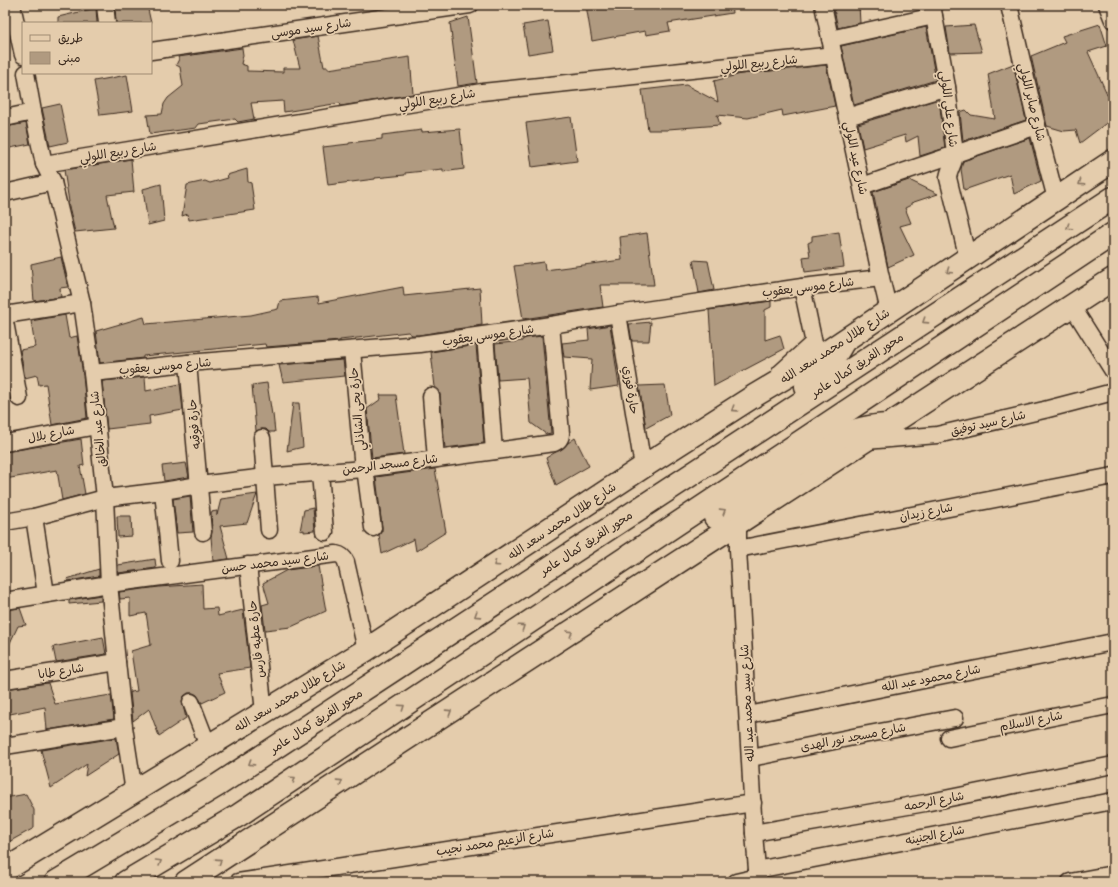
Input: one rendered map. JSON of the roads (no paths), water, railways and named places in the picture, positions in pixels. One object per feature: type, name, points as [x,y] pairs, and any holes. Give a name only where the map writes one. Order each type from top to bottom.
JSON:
[{"type":"main road","name":"شارع طلال محمد سعد الله","points":[[5,869],[366,650],[643,467],[754,396],[816,350],[844,341],[1113,162]]},
{"type":"main road","name":"محور الفريق كمال عامر","points":[[56,882],[218,786],[1113,198]]},
{"type":"main road","points":[[126,882],[239,815],[1113,234]]},
{"type":"main road","points":[[186,882],[1113,279]]},
{"type":"main road","points":[[638,509],[662,483],[810,384],[829,364],[844,341]]},
{"type":"main road","points":[[650,542],[672,538],[693,530],[838,438],[850,432],[862,428],[888,425]]},
{"type":"street","points":[[12,5],[10,23],[22,53]]},
{"type":"street","points":[[105,5],[107,22]]},
{"type":"street","name":"شارع سيد موسى","points":[[152,51],[470,5]]},
{"type":"street","name":"شارع عيد اللولي","points":[[823,5],[889,311]]},
{"type":"street","name":"شارع صابر اللولي","points":[[1009,5],[1037,126],[1056,199]]},
{"type":"street","points":[[1107,5],[1113,20]]},
{"type":"street","name":"شارع ربيع اللولي","points":[[44,164],[482,92],[832,47],[933,11]]},
{"type":"street","name":"شارع علي اللولي","points":[[933,11],[948,87],[955,154],[948,178],[968,258]]},
{"type":"street","name":"شارع عبد الخالق","points":[[26,74],[44,164],[53,182],[82,303],[92,373],[105,498],[109,584],[117,662],[124,727],[134,792]]},
{"type":"street","points":[[847,117],[948,87]]},
{"type":"street","points":[[5,118],[33,112]]},
{"type":"street","points":[[862,186],[1037,126]]},
{"type":"street","points":[[5,193],[53,182]]},
{"type":"street","name":"شارع موسى يعقوب","points":[[92,373],[188,363],[420,344],[618,314],[881,278]]},
{"type":"street","points":[[802,288],[816,350]]},
{"type":"street","points":[[5,315],[82,303]]},
{"type":"street","points":[[1072,306],[1113,371]]},
{"type":"street","name":"حارة فوزي","points":[[618,314],[643,467]]},
{"type":"street","points":[[5,322],[19,398]]},
{"type":"street","name":"شارع مسجد الرحمن","points":[[5,522],[34,517],[105,498],[265,477],[364,468],[554,443],[559,441],[561,433],[551,325]]},
{"type":"street","points":[[485,335],[494,451]]},
{"type":"street","name":"حارة يحى الشاذلي","points":[[352,350],[364,468],[373,528]]},
{"type":"street","name":"حارة فوقيه","points":[[188,363],[203,532]]},
{"type":"street","name":"شارع سيد توفيق","points":[[862,442],[937,435],[1113,392]]},
{"type":"street","points":[[431,396],[436,459]]},
{"type":"street","name":"شارع بلال","points":[[5,443],[97,426]]},
{"type":"street","points":[[262,438],[269,530]]},
{"type":"street","points":[[320,473],[325,532]]},
{"type":"street","name":"شارع زيدان","points":[[738,549],[1113,476]]},
{"type":"street","points":[[163,491],[170,561]]},
{"type":"street","points":[[34,517],[46,594]]},
{"type":"street","name":"شارع سيد محمد عبد الله","points":[[738,524],[738,549],[751,758],[754,833],[758,876]]},
{"type":"street","name":"شارع سيد محمد حسن","points":[[5,601],[109,584],[341,554],[345,558],[366,650]]},
{"type":"street","name":"حارة عطيه فارس","points":[[248,565],[264,712]]},
{"type":"street","name":"شارع محمود عبد الله","points":[[748,714],[1113,642]]},
{"type":"street","name":"شارع طابا","points":[[5,680],[117,662]]},
{"type":"street","points":[[191,702],[208,746]]},
{"type":"street","name":"شارع الاسلام","points":[[949,738],[1113,705]]},
{"type":"street","name":"شارع مسجد نور الهدى","points":[[751,758],[851,737],[955,718]]},
{"type":"street","points":[[5,746],[124,727]]},
{"type":"street","name":"شارع الرحمه","points":[[754,833],[926,803],[1113,765]]},
{"type":"street","name":"شارع الجنينه","points":[[736,882],[758,876],[1113,801]]},
{"type":"street","name":"شارع الزعيم محمد نجيب","points":[[238,882],[753,803]]},
{"type":"street","points":[[1070,882],[1113,874]]}]
